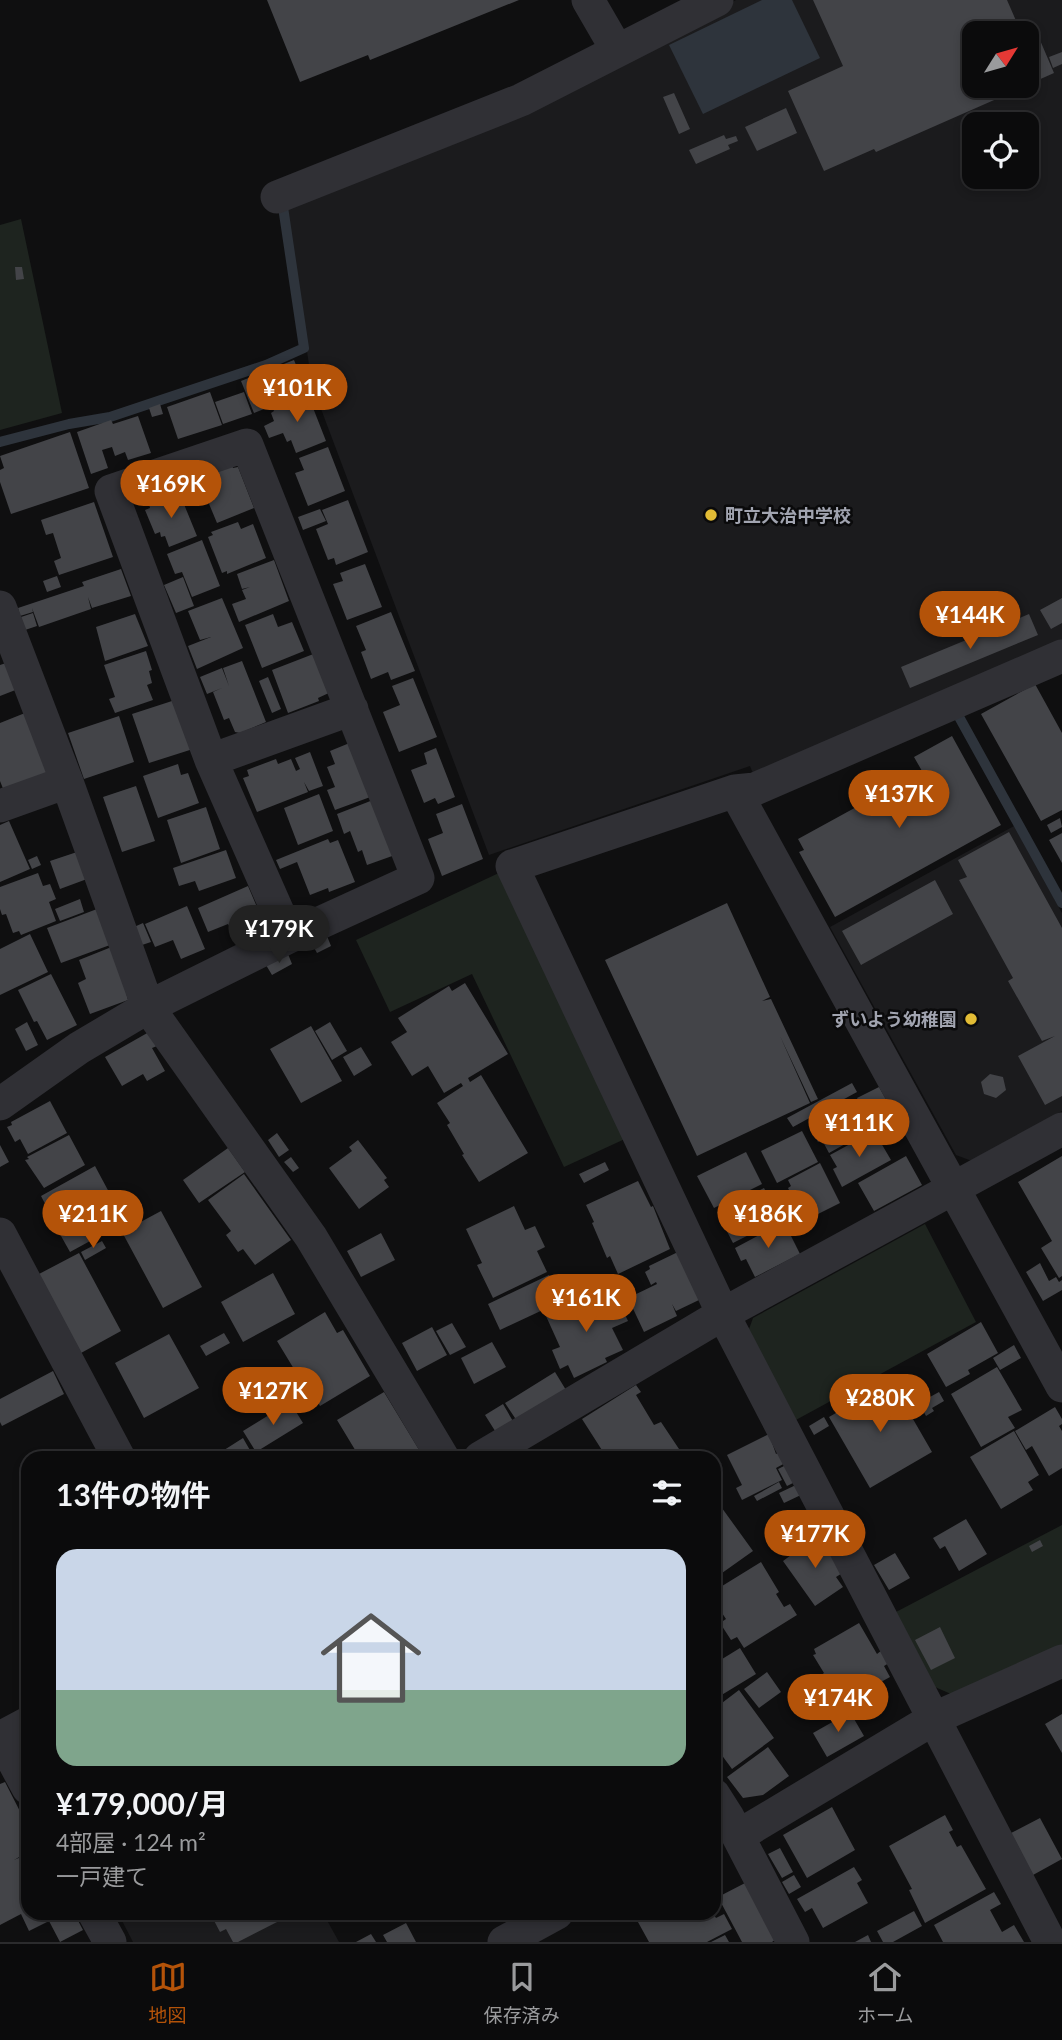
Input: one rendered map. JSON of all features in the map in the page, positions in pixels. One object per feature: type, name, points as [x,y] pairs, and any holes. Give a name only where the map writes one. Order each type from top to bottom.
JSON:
[{"type":"street","points":[[589,0],[617,50]]},
{"type":"street","points":[[277,197],[522,100],[717,0]]},
{"type":"street","points":[[0,1104],[79,1048],[148,1007],[289,937],[418,878],[247,445],[111,491],[211,760],[289,937]]},
{"type":"street","points":[[0,607],[67,782],[148,1007],[311,1237],[439,1451]]},
{"type":"street","points":[[1050,1942],[723,1314],[512,866],[735,791],[755,789],[1062,656]]},
{"type":"street","points":[[211,760],[352,709]]},
{"type":"street","points":[[0,806],[67,782]]},
{"type":"street","points":[[735,791],[1062,1386]]},
{"type":"street","points":[[492,1451],[723,1314],[1062,1129]]},
{"type":"street","points":[[0,1234],[115,1451]]},
{"type":"street","points":[[793,1942],[723,1818],[1062,1661]]},
{"type":"street","points":[[7,1733],[21,1770]]},
{"type":"street","points":[[98,1920],[110,1942]]},
{"type":"street","points":[[504,1942],[544,1920]]},
{"type":"shaded area","name":"町立大治中学校","points":[[736,0],[1062,0],[1062,645],[754,776],[750,766],[489,855],[312,385],[285,203],[526,106]]},
{"type":"shaded area","points":[[762,0],[792,0],[820,58],[703,114],[669,45]]},
{"type":"shaded area","points":[[21,219],[62,413],[0,430],[0,225]]},
{"type":"shaded area","name":"ずいよう幼稚園","points":[[1014,826],[1062,913],[1062,1111],[972,1161],[956,1155],[830,927]]},
{"type":"shaded area","points":[[501,872],[627,1138],[564,1167],[472,974],[390,1012],[356,940]]},
{"type":"shaded area","points":[[925,1224],[976,1322],[794,1421],[748,1332],[753,1318]]},
{"type":"shaded area","points":[[1062,1525],[1062,1645],[951,1694],[935,1687],[896,1612]]},
{"type":"shaded area","points":[[122,1920],[327,1920],[339,1942],[133,1942]]},
{"type":"building","points":[[267,0],[519,0],[370,60],[368,55],[300,82]]},
{"type":"building","points":[[813,0],[1007,0],[1016,21],[962,21],[962,98],[999,98],[876,152],[874,149],[824,171],[788,91],[843,66]]},
{"type":"building","points":[[1040,40],[1054,73],[1040,79]]},
{"type":"building","points":[[1062,52],[1062,64],[1053,68],[1049,57]]},
{"type":"building","points":[[674,93],[690,129],[679,134],[663,97]]},
{"type":"building","points":[[786,108],[797,133],[757,151],[745,127]]},
{"type":"building","points":[[724,135],[726,139],[736,136],[738,141],[728,145],[730,149],[696,164],[689,150]]},
{"type":"building","points":[[15,267],[22,267],[24,279],[16,280]]},
{"type":"building","points":[[294,360],[307,392],[254,413],[241,381]]},
{"type":"building","points":[[210,392],[222,425],[178,439],[167,407]]},
{"type":"building","points":[[244,392],[252,414],[223,424],[215,402]]},
{"type":"building","points":[[308,395],[326,441],[296,453],[291,440],[287,442],[283,433],[269,438],[264,426],[274,421],[271,413],[273,408]]},
{"type":"building","points":[[160,404],[163,414],[152,417],[149,408]]},
{"type":"building","points":[[138,416],[151,453],[128,460],[125,452],[115,456],[112,447],[102,450],[108,468],[91,474],[77,432],[111,420],[113,424]]},
{"type":"building","points":[[70,432],[89,488],[11,514],[0,482],[0,470],[4,468],[0,456]]},
{"type":"building","points":[[328,447],[345,491],[308,506],[295,473],[304,470],[299,458]]},
{"type":"building","points":[[230,460],[233,468],[238,467],[254,508],[217,523],[207,499],[213,497],[203,471]]},
{"type":"building","points":[[179,492],[197,536],[169,547],[165,536],[161,537],[160,532],[155,534],[145,510],[150,508],[149,504]]},
{"type":"building","points":[[348,500],[368,552],[336,565],[334,558],[328,560],[316,529],[328,524],[322,510]]},
{"type":"building","points":[[94,502],[113,557],[59,575],[54,561],[61,558],[53,533],[46,535],[41,520]]},
{"type":"building","points":[[320,509],[326,521],[303,530],[298,517]]},
{"type":"building","points":[[238,522],[241,529],[253,524],[266,558],[227,574],[227,571],[222,573],[208,537],[213,535],[211,532]]},
{"type":"building","points":[[202,540],[220,586],[192,597],[182,572],[175,574],[167,554]]},
{"type":"building","points":[[274,560],[289,601],[239,622],[232,604],[246,599],[242,590],[250,587],[242,589],[237,574]]},
{"type":"building","points":[[365,564],[382,607],[347,620],[333,584],[343,581],[340,573]]},
{"type":"building","points":[[121,569],[131,596],[92,608],[88,597],[91,609],[39,627],[32,608],[33,612],[20,616],[18,608],[84,586],[82,582]]},
{"type":"building","points":[[57,576],[61,587],[47,592],[43,581]]},
{"type":"building","points":[[183,577],[194,606],[176,613],[164,585]]},
{"type":"building","points":[[222,598],[243,648],[197,669],[188,646],[211,637],[200,640],[188,611]]},
{"type":"building","points":[[1062,598],[1062,623],[1051,629],[1040,610]]},
{"type":"building","points":[[391,612],[415,671],[391,680],[388,672],[371,679],[361,652],[366,650],[356,626]]},
{"type":"building","points":[[33,613],[37,626],[25,630],[21,617]]},
{"type":"building","points":[[135,614],[148,646],[105,661],[96,627]]},
{"type":"building","points":[[273,614],[278,627],[292,622],[304,651],[262,668],[245,625]]},
{"type":"building","points":[[1029,614],[1038,635],[910,688],[901,667]]},
{"type":"building","points":[[146,651],[152,670],[149,671],[152,683],[147,685],[153,700],[115,713],[109,699],[115,697],[104,665]]},
{"type":"building","points":[[316,653],[331,692],[318,698],[319,701],[288,713],[272,670]]},
{"type":"building","points":[[242,661],[266,722],[240,733],[235,732],[229,718],[224,720],[213,692],[222,688],[207,694],[200,677],[222,668],[229,686],[223,668]]},
{"type":"building","points":[[9,662],[18,689],[0,696],[0,665]]},
{"type":"building","points":[[268,677],[281,709],[272,713],[259,681]]},
{"type":"building","points":[[413,678],[437,737],[399,752],[383,712],[400,705],[392,686]]},
{"type":"building","points":[[1035,684],[1062,733],[1062,810],[1041,821],[981,714]]},
{"type":"building","points":[[172,701],[193,749],[149,763],[132,714]]},
{"type":"building","points":[[25,713],[48,774],[4,791],[0,781],[0,723]]},
{"type":"building","points":[[119,716],[134,762],[84,779],[68,733]]},
{"type":"building","points":[[952,736],[1001,825],[835,917],[799,852],[804,850],[798,839],[922,771],[914,757]]},
{"type":"building","points":[[352,742],[373,796],[335,810],[327,790],[335,787],[327,767],[335,764],[330,751]]},
{"type":"building","points":[[436,748],[455,797],[438,804],[435,798],[424,803],[411,770],[427,764],[424,753]]},
{"type":"building","points":[[310,752],[323,786],[309,791],[304,782],[308,792],[257,812],[243,778],[249,776],[247,770],[276,759],[278,764],[291,759],[296,771],[300,769],[295,758]]},
{"type":"building","points":[[178,764],[181,775],[188,773],[199,803],[158,818],[143,776]]},
{"type":"building","points":[[136,786],[155,841],[122,852],[103,797]]},
{"type":"building","points":[[319,794],[333,831],[298,845],[284,808]]},
{"type":"building","points":[[373,800],[395,855],[367,865],[362,850],[358,852],[350,831],[344,834],[337,814]]},
{"type":"building","points":[[462,804],[483,859],[442,876],[428,839],[443,833],[436,814]]},
{"type":"building","points":[[206,807],[220,849],[181,863],[167,820]]},
{"type":"building","points":[[1060,818],[1062,827],[1051,833],[1047,825]]},
{"type":"building","points":[[9,821],[30,869],[0,882],[0,825]]},
{"type":"building","points":[[1009,832],[1062,928],[1062,1096],[1045,1105],[1018,1056],[1055,1036],[1042,1041],[1008,981],[1013,978],[959,880],[967,877],[958,860]]},
{"type":"building","points":[[1062,833],[1062,863],[1049,840]]},
{"type":"building","points":[[328,839],[330,843],[338,840],[355,882],[329,892],[328,888],[310,895],[297,862],[280,869],[276,860]]},
{"type":"building","points":[[226,850],[236,878],[199,891],[195,881],[179,886],[173,868]]},
{"type":"building","points":[[77,852],[87,879],[60,889],[50,861]]},
{"type":"building","points":[[37,856],[41,865],[32,869],[28,860]]},
{"type":"building","points":[[38,873],[43,886],[50,884],[56,899],[49,902],[56,921],[21,935],[19,931],[13,933],[6,914],[2,915],[0,909],[0,887]]},
{"type":"building","points":[[935,880],[953,914],[861,965],[842,931]]},
{"type":"building","points":[[248,886],[263,921],[233,933],[228,924],[208,932],[198,908]]},
{"type":"building","points":[[80,899],[84,912],[60,921],[55,909]]},
{"type":"building","points":[[727,903],[770,997],[762,1001],[771,999],[818,1099],[811,1102],[780,1036],[810,1103],[697,1156],[605,960]]},
{"type":"building","points":[[187,906],[205,949],[181,959],[173,940],[155,947],[145,924]]},
{"type":"building","points":[[97,909],[110,945],[61,963],[47,928]]},
{"type":"building","points":[[143,923],[151,942],[142,945],[134,927]]},
{"type":"building","points":[[30,934],[48,972],[0,995],[0,949]]},
{"type":"building","points":[[327,936],[331,946],[317,953],[312,944]]},
{"type":"building","points":[[114,946],[128,1000],[90,1014],[78,983],[86,979],[79,960]]},
{"type":"building","points":[[288,954],[292,964],[272,975],[266,965]]},
{"type":"building","points":[[51,974],[77,1025],[47,1040],[37,1021],[34,1022],[18,990]]},
{"type":"building","points":[[465,983],[508,1054],[468,1078],[470,1082],[481,1075],[528,1153],[479,1182],[462,1155],[464,1154],[447,1125],[450,1123],[437,1103],[463,1086],[461,1083],[444,1093],[428,1066],[412,1076],[391,1042],[407,1032],[398,1018],[449,986],[452,991]]},
{"type":"building","points":[[27,1022],[38,1045],[26,1051],[15,1029]]},
{"type":"building","points":[[330,1022],[347,1051],[332,1060],[315,1031]]},
{"type":"building","points":[[311,1026],[342,1081],[301,1103],[270,1049]]},
{"type":"building","points":[[149,1032],[157,1046],[152,1048],[165,1071],[147,1081],[143,1074],[122,1086],[105,1057]]},
{"type":"building","points":[[361,1047],[372,1065],[354,1076],[343,1057]]},
{"type":"building","points":[[990,1074],[1003,1077],[1006,1090],[996,1098],[984,1094],[981,1082]]},
{"type":"building","points":[[852,1083],[857,1092],[793,1127],[787,1118]]},
{"type":"building","points":[[879,1087],[896,1117],[874,1129],[857,1098]]},
{"type":"building","points":[[856,1099],[872,1129],[829,1153],[822,1140],[818,1142],[811,1128],[814,1126],[812,1123]]},
{"type":"building","points":[[50,1101],[67,1133],[28,1154],[20,1139],[15,1142],[7,1127],[12,1125],[11,1122]]},
{"type":"building","points":[[802,1131],[818,1162],[777,1183],[761,1151]]},
{"type":"building","points":[[874,1131],[891,1160],[842,1187],[833,1169],[837,1167],[830,1155]]},
{"type":"building","points":[[277,1133],[289,1150],[279,1157],[268,1140]]},
{"type":"building","points":[[69,1135],[85,1165],[44,1188],[25,1160]]},
{"type":"building","points":[[358,1140],[387,1178],[384,1180],[389,1187],[359,1209],[329,1168],[352,1151],[349,1147]]},
{"type":"building","points":[[0,1145],[9,1162],[0,1167]]},
{"type":"building","points":[[228,1148],[245,1172],[199,1203],[183,1180]]},
{"type":"building","points":[[746,1152],[762,1184],[714,1208],[697,1176]]},
{"type":"building","points":[[906,1156],[922,1185],[874,1211],[858,1183]]},
{"type":"building","points":[[1062,1156],[1062,1276],[1059,1278],[1041,1248],[1052,1241],[1018,1182]]},
{"type":"building","points":[[291,1157],[299,1168],[293,1172],[284,1162]]},
{"type":"building","points":[[605,1162],[609,1170],[584,1183],[579,1174]]},
{"type":"building","points":[[820,1163],[840,1203],[808,1219],[803,1211],[800,1212],[788,1188],[791,1186],[788,1180]]},
{"type":"building","points":[[95,1166],[110,1194],[55,1223],[41,1196]]},
{"type":"building","points":[[244,1174],[291,1240],[255,1265],[243,1249],[238,1252],[226,1235],[231,1231],[208,1200]]},
{"type":"building","points":[[638,1181],[651,1207],[653,1206],[670,1249],[618,1274],[610,1256],[607,1258],[586,1205]]},
{"type":"building","points":[[764,1188],[780,1219],[733,1243],[717,1212]]},
{"type":"building","points":[[110,1198],[123,1223],[70,1252],[56,1227]]},
{"type":"building","points":[[514,1206],[525,1230],[535,1226],[545,1247],[537,1251],[547,1272],[493,1298],[477,1265],[482,1263],[466,1229]]},
{"type":"building","points":[[161,1211],[202,1287],[163,1308],[122,1232]]},
{"type":"building","points":[[784,1222],[800,1254],[755,1277],[746,1259],[741,1261],[735,1248]]},
{"type":"building","points":[[381,1233],[395,1260],[361,1277],[347,1251]]},
{"type":"building","points":[[102,1241],[106,1248],[85,1260],[81,1252]]},
{"type":"building","points":[[680,1251],[699,1300],[676,1311],[672,1304],[677,1316],[644,1332],[628,1298],[657,1284],[656,1282],[651,1285],[645,1272],[650,1269],[649,1266]]},
{"type":"building","points":[[79,1253],[121,1331],[81,1353],[39,1274]]},
{"type":"building","points":[[1040,1263],[1049,1281],[1056,1277],[1059,1282],[1062,1280],[1062,1290],[1043,1301],[1026,1272]]},
{"type":"building","points":[[273,1273],[295,1314],[243,1342],[221,1302]]},
{"type":"building","points":[[549,1275],[562,1301],[500,1330],[488,1304]]},
{"type":"building","points":[[596,1293],[604,1311],[620,1304],[628,1321],[612,1328],[623,1350],[605,1358],[607,1362],[574,1378],[568,1365],[560,1369],[552,1350],[560,1347],[546,1316]]},
{"type":"building","points":[[325,1312],[337,1333],[343,1330],[370,1376],[320,1406],[310,1389],[303,1393],[292,1377],[297,1374],[277,1341]]},
{"type":"building","points":[[981,1322],[998,1353],[968,1370],[970,1374],[946,1387],[927,1354]]},
{"type":"building","points":[[452,1323],[466,1347],[450,1355],[436,1331]]},
{"type":"building","points":[[432,1327],[447,1355],[417,1371],[402,1343]]},
{"type":"building","points":[[224,1333],[230,1343],[206,1356],[200,1346]]},
{"type":"building","points":[[169,1334],[199,1388],[144,1418],[115,1363]]},
{"type":"building","points":[[492,1342],[506,1367],[474,1384],[461,1358]]},
{"type":"building","points":[[1014,1345],[1021,1358],[1000,1370],[993,1358]]},
{"type":"building","points":[[997,1367],[1022,1410],[1008,1417],[1015,1428],[981,1447],[951,1394]]},
{"type":"building","points":[[53,1371],[64,1394],[2,1426],[0,1399]]},
{"type":"building","points":[[555,1372],[566,1390],[517,1421],[505,1403]]},
{"type":"building","points":[[891,1381],[932,1452],[870,1488],[829,1417]]},
{"type":"building","points":[[636,1385],[641,1392],[636,1395],[654,1425],[661,1422],[679,1449],[603,1451],[582,1419]]},
{"type":"building","points":[[384,1392],[420,1451],[356,1451],[337,1420]]},
{"type":"building","points":[[939,1392],[944,1401],[932,1408],[934,1411],[926,1416],[919,1403]]},
{"type":"building","points":[[290,1402],[303,1423],[258,1451],[243,1431]]},
{"type":"building","points":[[503,1404],[514,1423],[497,1434],[485,1415]]},
{"type":"building","points":[[1055,1407],[1062,1419],[1059,1426],[1062,1431],[1062,1468],[1049,1476],[1032,1446],[1026,1450],[1015,1431]]},
{"type":"building","points":[[824,1417],[829,1426],[814,1435],[809,1426]]},
{"type":"building","points":[[1014,1431],[1039,1475],[1028,1482],[1033,1490],[1001,1509],[970,1457]]},
{"type":"building","points":[[769,1434],[776,1454],[781,1451],[787,1462],[776,1468],[782,1480],[742,1500],[736,1488],[742,1485],[727,1455]]},
{"type":"building","points":[[243,1438],[250,1451],[223,1451]]},
{"type":"building","points":[[788,1464],[797,1481],[787,1486],[778,1469]]},
{"type":"building","points":[[779,1482],[782,1488],[757,1501],[754,1496]]},
{"type":"building","points":[[798,1484],[803,1494],[784,1503],[779,1493]]},
{"type":"building","points":[[721,1507],[753,1551],[721,1574]]},
{"type":"building","points":[[966,1519],[987,1554],[959,1571],[945,1546],[940,1549],[933,1538]]},
{"type":"building","points":[[811,1523],[818,1531],[791,1551],[785,1542]]},
{"type":"building","points":[[818,1535],[844,1572],[836,1577],[843,1587],[815,1606],[783,1561]]},
{"type":"building","points":[[1040,1540],[1043,1546],[1032,1552],[1029,1546]]},
{"type":"building","points":[[895,1553],[910,1578],[889,1590],[874,1565]]},
{"type":"building","points":[[761,1562],[779,1592],[776,1594],[784,1607],[790,1604],[797,1615],[744,1648],[737,1637],[731,1640],[721,1625],[726,1619],[721,1612],[721,1587]]},
{"type":"building","points":[[859,1623],[877,1654],[882,1650],[889,1663],[884,1666],[890,1677],[861,1693],[859,1689],[851,1694],[842,1680],[825,1685],[820,1676],[824,1673],[813,1655],[816,1654],[814,1649]]},
{"type":"building","points":[[940,1627],[955,1658],[931,1670],[915,1640]]},
{"type":"building","points":[[740,1648],[756,1674],[721,1695],[721,1660]]},
{"type":"building","points":[[767,1672],[781,1692],[759,1708],[744,1689]]},
{"type":"building","points":[[739,1690],[774,1738],[732,1769],[721,1754],[721,1704]]},
{"type":"building","points":[[850,1712],[864,1736],[827,1757],[813,1733]]},
{"type":"building","points":[[1062,1714],[1062,1753],[1045,1724]]},
{"type":"building","points":[[768,1747],[789,1776],[763,1795],[743,1798],[727,1777]]},
{"type":"building","points":[[5,1782],[21,1813],[21,1856],[14,1860],[21,1857],[21,1914],[0,1925],[0,1784]]},
{"type":"building","points":[[832,1807],[855,1850],[807,1878],[783,1835]]},
{"type":"building","points":[[945,1815],[953,1830],[949,1832],[957,1847],[961,1845],[986,1889],[925,1923],[909,1890],[912,1889],[889,1846]]},
{"type":"building","points":[[1040,1818],[1062,1859],[1033,1875],[1011,1833]]},
{"type":"building","points":[[780,1848],[793,1872],[782,1878],[768,1854]]},
{"type":"building","points":[[854,1867],[862,1880],[857,1883],[868,1903],[823,1928],[812,1908],[805,1912],[797,1899]]},
{"type":"building","points":[[794,1875],[801,1887],[789,1894],[782,1882]]},
{"type":"building","points":[[747,1882],[778,1938],[772,1942],[742,1942],[721,1903],[721,1895]]},
{"type":"building","points":[[994,1892],[1001,1904],[990,1910],[1002,1932],[1014,1925],[1024,1942],[943,1942],[934,1925]]},
{"type":"building","points":[[914,1911],[922,1926],[893,1942],[883,1942],[877,1931]]},
{"type":"building","points":[[724,1914],[732,1929],[707,1942],[649,1942],[637,1920],[721,1920]]},
{"type":"building","points":[[24,1920],[78,1920],[83,1930],[60,1942],[49,1921],[29,1931]]},
{"type":"building","points":[[214,1920],[281,1920],[238,1942],[233,1942],[226,1929],[220,1932]]},
{"type":"building","points":[[406,1923],[416,1942],[387,1942],[383,1935]]},
{"type":"building","points":[[371,1934],[376,1942],[356,1942]]},
{"type":"building","points":[[725,1935],[729,1942],[711,1942]]},
{"type":"building","points":[[868,1935],[871,1942],[855,1942]]},
{"type":"waterway","points":[[0,442],[69,424],[110,417],[266,365],[304,348],[283,207]]},
{"type":"waterway","points":[[958,715],[1062,903]]},
{"type":"place","name":"町立大治中学校","points":[[711,515]]},
{"type":"place","name":"ずいよう幼稚園","points":[[971,1019]]}]
